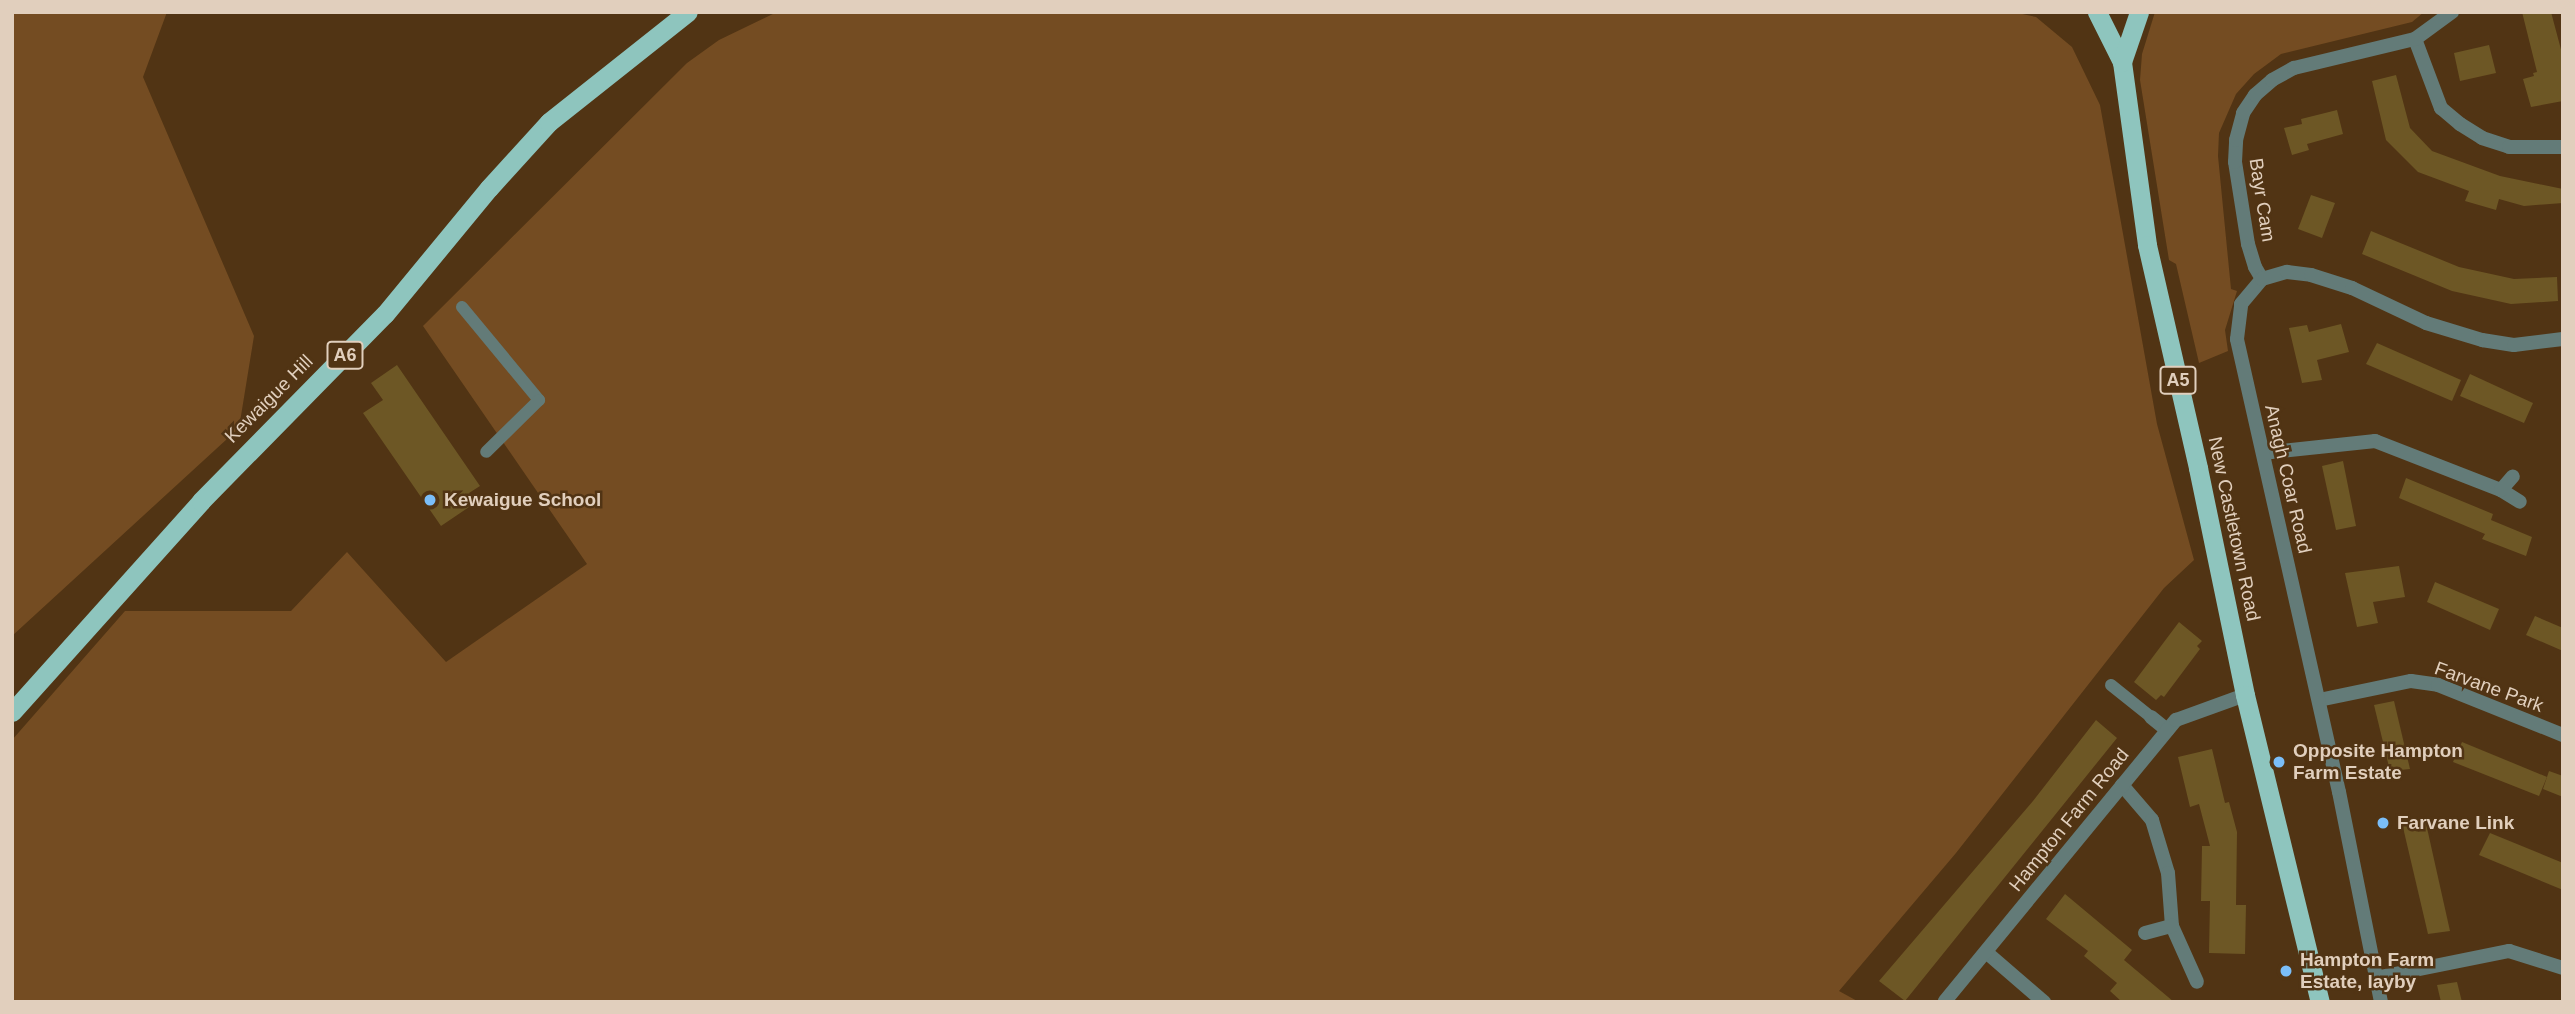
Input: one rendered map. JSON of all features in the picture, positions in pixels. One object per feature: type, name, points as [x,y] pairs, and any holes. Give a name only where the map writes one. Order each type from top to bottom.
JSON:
[{"type":"highway","name":"Kewaigue Hill","points":[[12,712],[201,501],[385,314],[489,188],[549,122],[688,12]]},
{"type":"highway","name":"A5","points":[[2097,12],[2122,62]]},
{"type":"highway","name":"A5","points":[[2122,62],[2139,12]]},
{"type":"highway","name":"New Castletown Road","points":[[2122,62],[2147,245],[2198,468],[2245,695],[2320,1002]]},
{"type":"street","name":"Bayr Cam","points":[[2262,279],[2248,244],[2235,162],[2236,139],[2243,113],[2272,79],[2294,68],[2415,39],[2452,12]]},
{"type":"street","points":[[2415,39],[2441,107],[2460,124],[2482,138],[2509,147],[2563,147]]},
{"type":"street","points":[[2262,279],[2287,272],[2311,275],[2352,288],[2426,323],[2482,340],[2514,345],[2563,339]]},
{"type":"street","name":"Anagh Coar Road","points":[[2262,279],[2249,290],[2241,304],[2236,339],[2319,700],[2381,1002]]},
{"type":"street","points":[[2263,453],[2375,441],[2501,490],[2520,502]]},
{"type":"street","points":[[2501,490],[2513,476]]},
{"type":"street","name":"Farvane Park","points":[[2319,700],[2411,681],[2438,685],[2563,735]]},
{"type":"street","name":"Hampton Farm Road","points":[[1945,1001],[2176,720],[2245,695]]},
{"type":"street","points":[[2151,717],[2167,730]]},
{"type":"street","points":[[2122,785],[2152,820],[2168,873],[2172,926],[2197,982]]},
{"type":"street","points":[[2145,933],[2172,926]]},
{"type":"street","points":[[2375,978],[2510,951],[2563,968]]},
{"type":"street","points":[[1986,952],[2044,1002]]},
{"type":"lane","points":[[462,307],[539,400],[486,452]]},
{"type":"lane","points":[[2112,685],[2151,717]]},
{"type":"shaded area","points":[[12,12],[167,12],[143,77],[254,336],[239,428],[12,636]]},
{"type":"shaded area","points":[[777,12],[2013,12],[2036,17],[2072,47],[2100,105],[2157,424],[2194,560],[2164,588],[1956,853],[1839,991],[1859,1002],[12,1002],[12,740],[125,611],[291,611],[347,552],[446,662],[587,564],[423,326],[687,63],[719,40]]},
{"type":"shaded area","points":[[2155,12],[2424,12],[2412,22],[2281,54],[2254,74],[2236,94],[2219,133],[2218,156],[2231,289],[2237,291],[2225,330],[2228,351],[2199,363],[2176,264],[2169,260],[2140,80],[2142,54]]},
{"type":"building","points":[[2522,12],[2551,12],[2563,57],[2563,101],[2531,107],[2523,79],[2534,76],[2533,73],[2537,72]]},
{"type":"building","points":[[2489,45],[2496,73],[2460,81],[2454,53]]},
{"type":"building","points":[[2396,75],[2410,128],[2432,151],[2500,176],[2563,189],[2563,203],[2524,206],[2499,199],[2496,210],[2465,201],[2469,191],[2418,172],[2386,140],[2372,81]]},
{"type":"building","points":[[2337,110],[2343,134],[2307,144],[2309,150],[2292,155],[2284,128],[2302,124],[2301,119]]},
{"type":"building","points":[[2311,195],[2335,203],[2322,238],[2298,229]]},
{"type":"building","points":[[2371,231],[2459,267],[2514,279],[2557,277],[2558,301],[2511,304],[2452,291],[2362,254]]},
{"type":"building","points":[[2341,324],[2349,352],[2317,360],[2322,380],[2302,383],[2289,328],[2307,325],[2309,332]]},
{"type":"building","points":[[2377,343],[2461,380],[2452,401],[2366,364]]},
{"type":"building","points":[[397,365],[480,486],[469,493],[475,503],[441,526],[363,413],[383,400],[371,383]]},
{"type":"building","points":[[2470,374],[2533,403],[2524,423],[2460,396]]},
{"type":"building","points":[[2343,461],[2356,526],[2336,530],[2322,466]]},
{"type":"building","points":[[2406,478],[2493,514],[2491,520],[2532,537],[2526,556],[2482,539],[2485,534],[2399,498]]},
{"type":"building","points":[[2399,566],[2405,597],[2373,602],[2378,623],[2357,627],[2345,573]]},
{"type":"building","points":[[2435,582],[2499,609],[2490,630],[2427,602]]},
{"type":"building","points":[[2535,616],[2563,628],[2563,651],[2526,635]]},
{"type":"building","points":[[2179,622],[2202,641],[2197,646],[2200,649],[2164,697],[2161,695],[2156,700],[2134,682]]},
{"type":"building","points":[[2394,701],[2410,769],[2390,771],[2374,705]]},
{"type":"building","points":[[2096,720],[2117,738],[1905,1001],[1879,981],[2033,801]]},
{"type":"building","points":[[2462,742],[2547,777],[2539,796],[2453,762]]},
{"type":"building","points":[[2212,749],[2225,803],[2229,802],[2237,832],[2236,905],[2246,905],[2245,954],[2209,953],[2210,901],[2201,901],[2202,846],[2210,846],[2199,804],[2190,807],[2178,757]]},
{"type":"building","points":[[2549,771],[2563,776],[2563,797],[2543,789]]},
{"type":"building","points":[[2425,819],[2450,931],[2428,934],[2402,823]]},
{"type":"building","points":[[2490,833],[2563,863],[2563,890],[2479,855]]},
{"type":"building","points":[[2065,894],[2132,950],[2124,960],[2174,1002],[2122,1002],[2110,991],[2117,983],[2084,956],[2088,951],[2046,919]]},
{"type":"building","points":[[2457,982],[2462,1002],[2441,1002],[2437,985]]},
{"type":"place","name":"Kewaigue School","points":[[430,500]]},
{"type":"place","name":"Opposite Hampton Farm Estate","points":[[2279,762]]},
{"type":"place","name":"Farvane Link","points":[[2383,823]]},
{"type":"place","name":"Hampton Farm Estate, layby","points":[[2286,971]]}]
